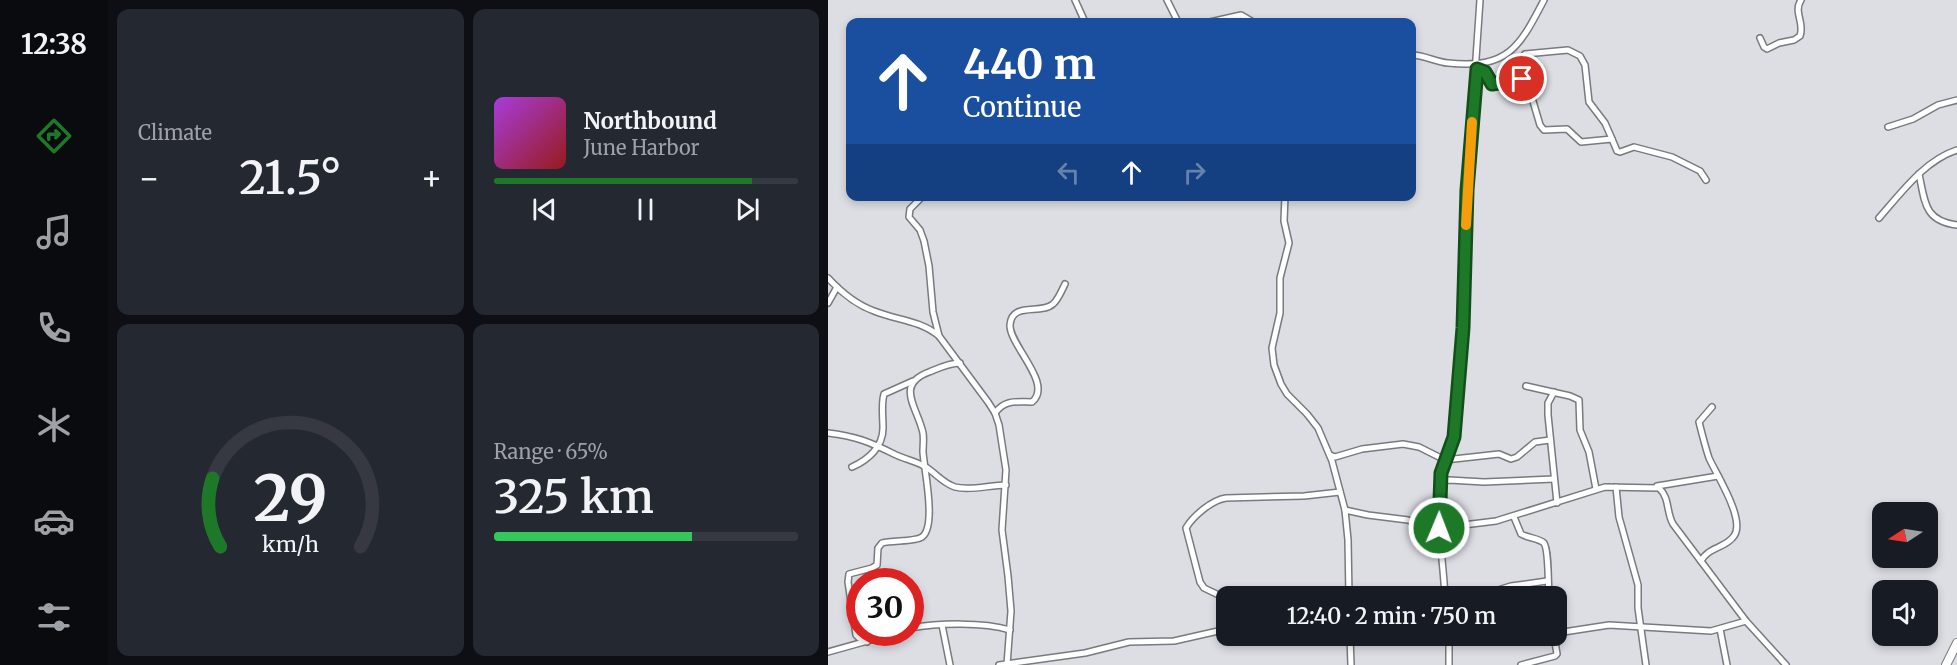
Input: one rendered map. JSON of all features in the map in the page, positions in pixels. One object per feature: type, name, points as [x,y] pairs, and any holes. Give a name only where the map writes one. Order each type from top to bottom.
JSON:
[{"type":"main road","points":[[1946,665],[1956,646]]},
{"type":"street","points":[[1075,0],[1083,18]]},
{"type":"street","points":[[1167,0],[1176,18]]},
{"type":"street","points":[[1444,586],[1439,528],[1440,482],[1454,437],[1455,426],[1463,328],[1470,132],[1477,66],[1480,0]]},
{"type":"street","points":[[1416,56],[1445,63],[1477,66],[1500,57],[1521,42],[1544,0]]},
{"type":"street","points":[[1760,38],[1767,49],[1800,36],[1802,30],[1797,12],[1801,0]]},
{"type":"street","points":[[1228,18],[1241,15],[1246,18]]},
{"type":"street","points":[[1525,54],[1568,50],[1580,56],[1586,70],[1589,102],[1605,123],[1618,152],[1634,147],[1666,155],[1696,168],[1706,180]]},
{"type":"street","points":[[1477,66],[1485,72],[1492,84],[1520,79],[1527,81],[1540,125],[1544,130],[1567,129],[1581,142],[1612,139]]},
{"type":"street","points":[[1888,127],[1913,119],[1938,105],[1957,100]]},
{"type":"street","points":[[1880,218],[1919,174],[1950,152],[1957,150]]},
{"type":"street","points":[[1919,174],[1928,211],[1942,223],[1957,225]]},
{"type":"street","points":[[918,201],[910,209],[909,217],[920,230],[924,241],[929,266],[933,312],[939,336]]},
{"type":"street","points":[[1285,201],[1284,221],[1289,243],[1280,278],[1280,313],[1272,348],[1274,365],[1281,384],[1318,428],[1330,455],[1345,510],[1349,586]]},
{"type":"street","points":[[828,278],[837,287],[871,310],[926,327],[939,336],[995,413],[1005,459],[1006,484],[1002,530],[1008,576],[1010,630],[1007,664]]},
{"type":"street","points":[[995,413],[1006,404],[1017,401],[1032,402],[1036,398],[1036,380],[1012,334],[1011,320],[1023,310],[1046,308],[1053,304],[1065,284]]},
{"type":"street","points":[[828,303],[837,287]]},
{"type":"street","points":[[852,467],[865,460],[878,445],[883,431],[884,394],[918,377],[951,364],[960,363]]},
{"type":"street","points":[[871,568],[877,565],[879,548],[882,543],[918,539],[927,532],[930,517],[923,435],[911,400],[913,381]]},
{"type":"street","points":[[1526,386],[1579,400],[1580,430],[1589,452],[1596,489]]},
{"type":"street","points":[[1554,392],[1548,403],[1557,503]]},
{"type":"street","points":[[1701,561],[1707,553],[1733,538],[1737,531],[1733,508],[1705,445],[1699,422],[1712,407]]},
{"type":"street","points":[[828,433],[851,436],[878,445],[925,466],[947,484],[955,487],[1006,484]]},
{"type":"street","points":[[1330,455],[1335,457],[1362,449],[1403,444],[1419,447],[1445,460],[1499,454],[1514,459],[1535,442],[1550,440]]},
{"type":"street","points":[[1439,528],[1514,517],[1596,489],[1655,487],[1718,476]]},
{"type":"street","points":[[1440,482],[1554,479]]},
{"type":"street","points":[[1616,487],[1619,517],[1636,573],[1646,665]]},
{"type":"street","points":[[1655,487],[1665,496],[1671,521],[1746,621],[1786,665]]},
{"type":"street","points":[[1216,594],[1204,588],[1200,582],[1186,528],[1202,511],[1221,498],[1251,499],[1272,495],[1304,496],[1340,492]]},
{"type":"street","points":[[1345,510],[1408,520],[1424,526]]},
{"type":"street","points":[[1514,517],[1521,534],[1542,542],[1545,546],[1548,564],[1548,586]]},
{"type":"street","points":[[1511,586],[1547,581]]},
{"type":"street","points":[[1567,632],[1609,625],[1682,628],[1703,632],[1746,621]]},
{"type":"street","points":[[942,625],[950,665]]},
{"type":"street","points":[[924,627],[991,626],[1010,630]]},
{"type":"street","points":[[1720,629],[1727,665]]},
{"type":"street","points":[[999,665],[1085,653],[1129,642],[1173,641],[1216,631]]},
{"type":"street","points":[[828,652],[851,646]]},
{"type":"street","points":[[1351,646],[1352,665]]},
{"type":"street","points":[[1449,646],[1449,665]]},
{"type":"street","points":[[1521,665],[1555,656],[1557,646]]},
{"type":"slow traffic","points":[[1466,225],[1472,122]]},
{"type":"route","points":[[1439,528],[1441,473],[1454,437],[1455,426],[1463,328],[1470,132],[1477,69],[1483,70],[1492,84],[1522,79]]}]
